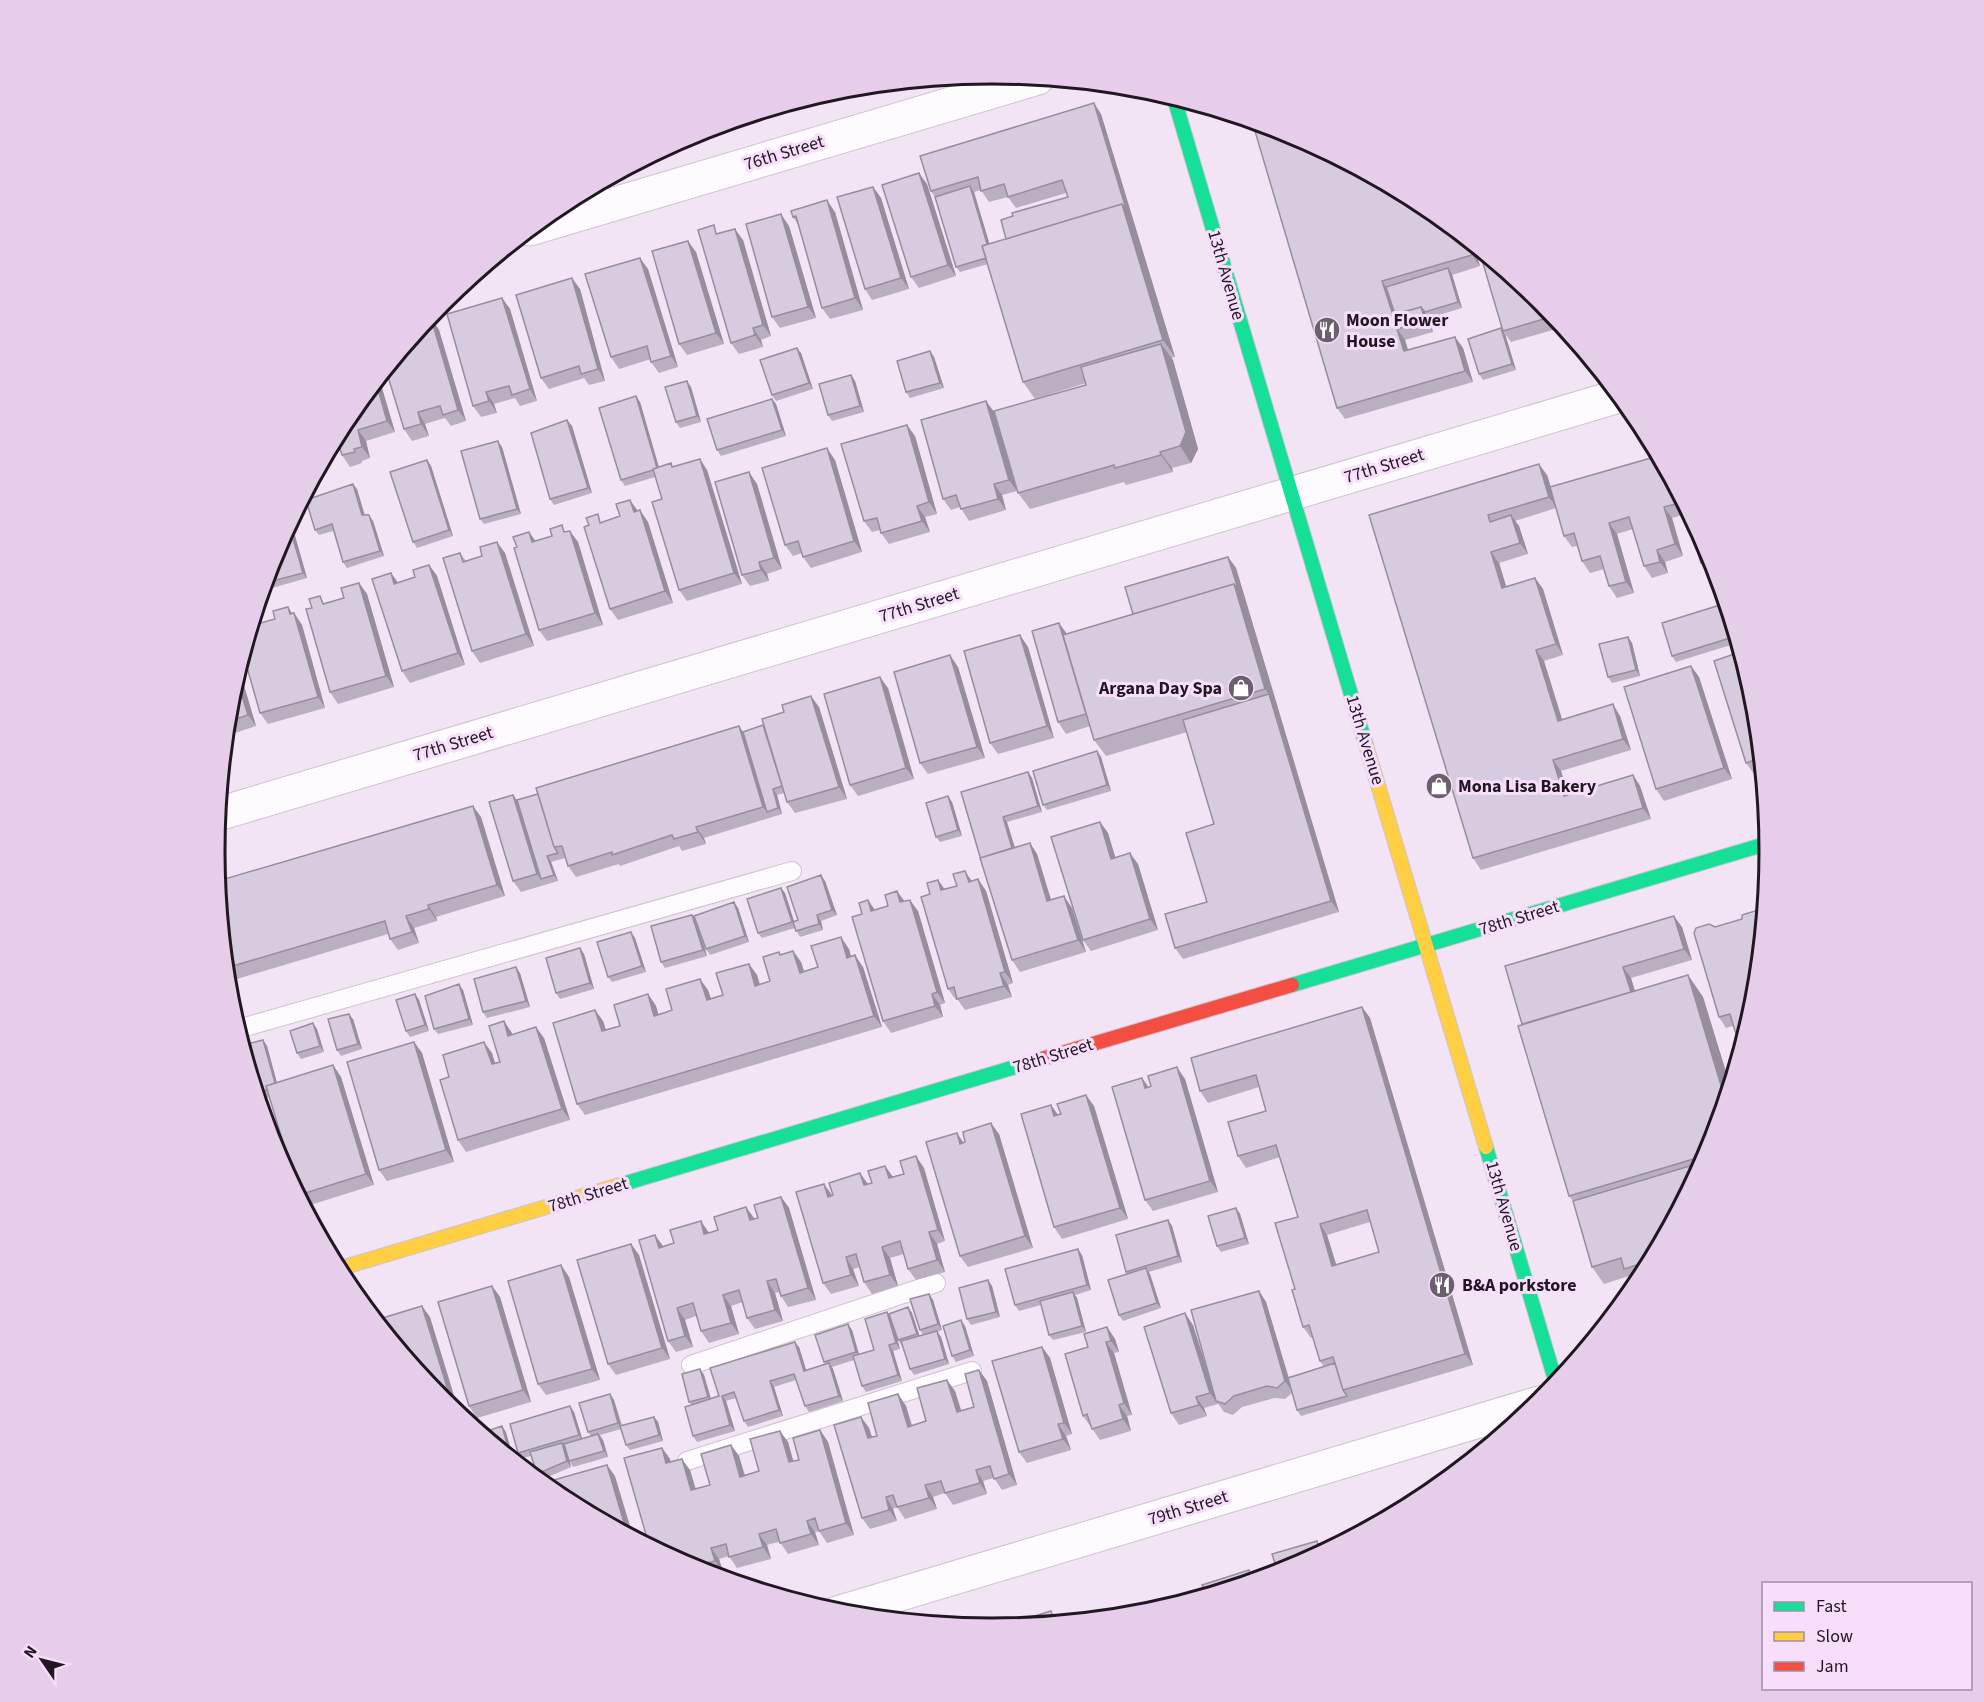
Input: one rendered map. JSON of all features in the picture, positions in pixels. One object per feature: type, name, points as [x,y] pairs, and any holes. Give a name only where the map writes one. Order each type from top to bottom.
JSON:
[{"type":"street","name":"76th Street","points":[[553,222],[1015,85]]},
{"type":"street","name":"13th Avenue","points":[[1177,107],[1553,1373]]},
{"type":"street","name":"77th Street","points":[[227,811],[1611,398]]},
{"type":"street","name":"78th Street","points":[[347,1266],[1759,846]]},
{"type":"street","name":"79th Street","points":[[861,1606],[1517,1410]]},
{"type":"lane","points":[[246,1027],[792,871]]},
{"type":"lane","points":[[691,1365],[936,1283]]},
{"type":"lane","points":[[687,1461],[972,1371]]},
{"type":"building","points":[[1094,103],[1126,209],[1122,204],[1006,239],[1001,220],[1013,216],[1012,213],[1068,197],[1062,180],[1008,197],[1004,184],[981,191],[978,177],[931,191],[920,156]]},
{"type":"building","points":[[1255,131],[1286,142],[1376,187],[1418,213],[1471,252],[1472,255],[1382,281],[1393,315],[1421,307],[1425,320],[1397,329],[1404,351],[1455,337],[1465,371],[1337,408]]},
{"type":"building","points":[[919,173],[948,265],[911,277],[882,185]]},
{"type":"building","points":[[970,186],[987,244],[982,246],[986,258],[956,267],[935,197]]},
{"type":"building","points":[[873,187],[901,278],[865,289],[837,197]]},
{"type":"building","points":[[827,200],[855,298],[822,308],[796,216],[793,217],[791,211]]},
{"type":"building","points":[[1122,204],[1163,340],[1023,382],[982,246]]},
{"type":"building","points":[[781,214],[808,307],[772,317],[746,224]]},
{"type":"building","points":[[714,225],[716,234],[735,229],[763,325],[753,328],[755,335],[731,343],[698,230]]},
{"type":"building","points":[[688,241],[716,333],[679,344],[652,251]]},
{"type":"building","points":[[640,258],[671,356],[651,362],[647,346],[611,357],[585,274]]},
{"type":"building","points":[[1482,261],[1544,319],[1503,331]]},
{"type":"building","points":[[1448,268],[1458,302],[1425,312],[1421,307],[1395,314],[1386,287]]},
{"type":"building","points":[[572,278],[598,369],[581,374],[579,366],[541,378],[516,295]]},
{"type":"building","points":[[502,298],[530,389],[512,395],[509,386],[486,392],[489,401],[473,406],[447,314]]},
{"type":"building","points":[[433,326],[458,410],[443,415],[440,406],[418,412],[421,424],[404,429],[388,378]]},
{"type":"building","points":[[1501,328],[1512,364],[1479,374],[1468,339]]},
{"type":"building","points":[[1161,344],[1186,432],[1180,446],[1160,452],[1161,455],[1115,468],[1114,465],[1018,493],[994,411],[1086,385],[1081,367]]},
{"type":"building","points":[[797,348],[809,383],[772,395],[760,360]]},
{"type":"building","points":[[930,351],[940,383],[906,392],[897,361]]},
{"type":"building","points":[[851,375],[860,406],[828,415],[819,384]]},
{"type":"building","points":[[687,381],[697,416],[676,422],[665,387]]},
{"type":"building","points":[[378,391],[387,421],[358,430],[362,447],[354,449],[355,452],[342,455],[340,448]]},
{"type":"building","points":[[636,396],[657,468],[621,480],[599,408]]},
{"type":"building","points":[[772,399],[782,430],[717,450],[707,419]]},
{"type":"building","points":[[986,401],[1009,480],[994,484],[998,499],[961,509],[956,495],[943,499],[921,420]]},
{"type":"building","points":[[567,420],[588,488],[550,499],[531,433]]},
{"type":"building","points":[[907,425],[929,502],[917,506],[922,521],[881,533],[877,518],[864,521],[841,444]]},
{"type":"building","points":[[498,441],[517,509],[480,519],[461,451]]},
{"type":"building","points":[[827,448],[854,541],[803,557],[798,541],[785,545],[762,468]]},
{"type":"building","points":[[1650,458],[1676,504],[1664,507],[1675,544],[1657,550],[1660,562],[1644,566],[1629,517],[1609,523],[1626,582],[1609,586],[1600,556],[1582,561],[1574,533],[1564,536],[1550,487]]},
{"type":"building","points":[[700,459],[734,573],[679,590],[652,502],[662,499],[653,469],[671,463],[672,467]]},
{"type":"building","points":[[427,460],[449,530],[413,542],[390,472]]},
{"type":"building","points":[[1539,464],[1549,497],[1488,515],[1490,522],[1511,515],[1520,543],[1491,552],[1502,588],[1535,578],[1556,644],[1536,650],[1558,721],[1613,704],[1623,739],[1553,760],[1564,796],[1633,775],[1643,808],[1473,858],[1369,515]]},
{"type":"building","points":[[749,472],[774,558],[759,562],[761,570],[742,575],[715,482]]},
{"type":"building","points":[[353,484],[362,515],[369,515],[380,551],[343,562],[332,524],[315,530],[308,505],[311,498]]},
{"type":"building","points":[[630,500],[634,512],[640,510],[665,591],[610,609],[584,527],[589,525],[586,518],[598,514],[600,523],[620,516],[616,504]]},
{"type":"building","points":[[562,525],[564,532],[570,531],[595,613],[539,630],[514,548],[517,547],[513,537],[529,532],[532,542],[552,536],[550,529]]},
{"type":"building","points":[[292,537],[303,573],[274,580]]},
{"type":"building","points":[[497,542],[526,634],[472,651],[443,558],[460,553],[463,562],[482,556],[480,547]]},
{"type":"building","points":[[1228,557],[1238,589],[1234,584],[1133,614],[1125,587]]},
{"type":"building","points":[[429,565],[458,653],[402,671],[372,579],[391,573],[394,584],[415,577],[413,570]]},
{"type":"building","points":[[359,583],[386,676],[330,692],[306,609],[312,608],[309,599],[320,596],[323,604],[344,598],[341,588]]},
{"type":"building","points":[[1234,584],[1265,689],[1094,740],[1063,635]]},
{"type":"building","points":[[1718,605],[1729,638],[1672,656],[1662,623]]},
{"type":"building","points":[[288,607],[290,614],[294,613],[318,697],[260,713],[247,668],[260,623],[275,619],[273,611]]},
{"type":"building","points":[[1059,623],[1086,714],[1058,722],[1032,631]]},
{"type":"building","points":[[1020,635],[1047,726],[990,743],[964,651]]},
{"type":"building","points":[[1628,637],[1636,670],[1608,677],[1599,644]]},
{"type":"building","points":[[1734,654],[1752,751],[1753,761],[1746,763],[1714,661]]},
{"type":"building","points":[[950,655],[977,747],[920,763],[894,672]]},
{"type":"building","points":[[1691,666],[1724,768],[1656,789],[1624,687]]},
{"type":"building","points":[[880,677],[906,768],[850,785],[824,694]]},
{"type":"building","points":[[241,694],[248,715],[237,719]]},
{"type":"building","points":[[1269,694],[1331,901],[1175,948],[1165,914],[1207,902],[1186,833],[1214,824],[1183,720]]},
{"type":"building","points":[[811,696],[839,787],[787,802],[762,719],[784,712],[782,705]]},
{"type":"building","points":[[763,725],[782,786],[773,789],[778,808],[767,812],[743,732]]},
{"type":"building","points":[[739,726],[763,807],[696,827],[698,832],[674,839],[672,835],[612,855],[612,852],[568,866],[562,846],[554,847],[536,788]]},
{"type":"building","points":[[1097,751],[1107,785],[1043,805],[1033,771]]},
{"type":"building","points":[[1028,772],[1038,806],[1003,817],[1012,848],[980,858],[961,792]]},
{"type":"building","points":[[538,794],[554,847],[558,853],[547,856],[554,875],[541,879],[517,800]]},
{"type":"building","points":[[513,795],[537,874],[513,881],[489,802]]},
{"type":"building","points":[[948,796],[958,830],[936,837],[926,803]]},
{"type":"building","points":[[473,806],[497,885],[428,905],[429,909],[406,916],[412,932],[390,939],[385,921],[234,966],[226,879]]},
{"type":"building","points":[[1100,822],[1111,859],[1130,853],[1150,919],[1083,940],[1051,837]]},
{"type":"building","points":[[1030,843],[1047,901],[1064,896],[1078,940],[1012,960],[980,858]]},
{"type":"building","points":[[965,871],[969,882],[978,879],[1005,972],[1000,973],[1004,986],[957,999],[954,987],[948,989],[921,897],[930,894],[927,883],[938,880],[941,890],[957,886],[953,874]]},
{"type":"building","points":[[821,875],[832,910],[817,915],[819,924],[796,931],[793,922],[798,920],[787,887]]},
{"type":"building","points":[[781,888],[792,922],[758,933],[747,899]]},
{"type":"building","points":[[897,891],[900,902],[910,900],[937,992],[932,994],[935,1006],[883,1021],[852,917],[862,914],[859,903],[868,900],[871,911],[888,906],[885,895]]},
{"type":"building","points":[[734,902],[745,936],[706,949],[694,916]]},
{"type":"building","points":[[1756,911],[1744,1001],[1736,1034],[1730,1014],[1719,1017],[1694,933],[1696,928],[1709,924],[1715,927],[1742,919],[1742,915]]},
{"type":"building","points":[[692,915],[703,950],[661,962],[651,926]]},
{"type":"building","points":[[1674,916],[1684,949],[1623,967],[1631,992],[1522,1024],[1505,966]]},
{"type":"building","points":[[631,932],[642,966],[608,977],[597,942]]},
{"type":"building","points":[[841,937],[847,958],[855,955],[874,1016],[577,1104],[553,1023],[595,1010],[602,1031],[620,1026],[614,1005],[648,994],[654,1016],[664,1013],[672,1010],[666,989],[700,979],[707,1000],[723,995],[716,973],[749,964],[755,986],[770,981],[763,957],[779,952],[780,955],[793,951],[800,973],[818,967],[811,946]]},
{"type":"building","points":[[580,948],[590,983],[556,993],[546,958]]},
{"type":"building","points":[[516,967],[526,1001],[483,1012],[474,979]]},
{"type":"building","points":[[1688,975],[1721,1087],[1695,1159],[1569,1196],[1518,1026]]},
{"type":"building","points":[[459,984],[469,1019],[434,1029],[425,996]]},
{"type":"building","points":[[415,994],[425,1025],[406,1031],[396,1000]]},
{"type":"building","points":[[1362,1007],[1465,1354],[1343,1390],[1333,1357],[1320,1361],[1309,1325],[1303,1327],[1292,1290],[1295,1289],[1275,1223],[1298,1217],[1276,1145],[1238,1156],[1228,1122],[1266,1111],[1256,1075],[1200,1091],[1191,1058]],"holes":[[[1367,1210],[1379,1252],[1332,1266],[1320,1224]]]},
{"type":"building","points":[[349,1014],[358,1044],[337,1050],[328,1019]]},
{"type":"building","points":[[504,1021],[508,1036],[536,1027],[562,1109],[458,1140],[440,1080],[449,1077],[443,1055],[484,1042],[492,1064],[500,1062],[489,1026]]},
{"type":"building","points":[[313,1023],[320,1046],[297,1053],[290,1031]]},
{"type":"building","points":[[263,1040],[275,1083],[266,1086],[267,1090],[264,1091],[250,1043]]},
{"type":"building","points":[[414,1042],[446,1150],[379,1170],[347,1062]]},
{"type":"building","points":[[333,1065],[366,1174],[306,1193],[285,1150],[266,1086]]},
{"type":"building","points":[[1177,1067],[1210,1181],[1145,1200],[1112,1087],[1142,1078],[1145,1088],[1149,1087],[1151,1086],[1148,1076]]},
{"type":"building","points":[[1086,1095],[1120,1208],[1054,1227],[1021,1114],[1051,1105],[1054,1116],[1061,1114],[1057,1104]]},
{"type":"building","points":[[991,1123],[1025,1236],[960,1256],[926,1142],[957,1133],[960,1144],[965,1142],[963,1132]]},
{"type":"building","points":[[916,1156],[938,1230],[929,1232],[937,1260],[908,1269],[900,1241],[882,1247],[890,1275],[864,1282],[856,1254],[846,1257],[851,1275],[823,1283],[796,1192],[824,1184],[828,1197],[833,1195],[829,1183],[860,1173],[864,1185],[872,1183],[868,1171],[885,1166],[889,1178],[904,1174],[900,1161]]},
{"type":"building","points":[[1691,1165],[1656,1235],[1638,1265],[1624,1269],[1621,1258],[1592,1267],[1573,1201]]},
{"type":"building","points":[[781,1197],[808,1288],[781,1296],[776,1279],[767,1281],[775,1310],[747,1318],[739,1290],[723,1295],[731,1323],[701,1331],[693,1303],[677,1308],[685,1336],[668,1341],[639,1240],[655,1235],[659,1248],[674,1243],[670,1230],[701,1221],[704,1234],[712,1232],[718,1230],[714,1217],[746,1207],[750,1220],[758,1218],[754,1205]]},
{"type":"building","points":[[1236,1208],[1245,1238],[1217,1246],[1208,1216]]},
{"type":"building","points":[[1168,1220],[1178,1256],[1126,1272],[1116,1235]]},
{"type":"building","points":[[631,1244],[662,1348],[608,1364],[577,1260]]},
{"type":"building","points":[[1078,1249],[1087,1285],[1015,1305],[1005,1269]]},
{"type":"building","points":[[561,1265],[592,1369],[538,1384],[508,1281]]},
{"type":"building","points":[[1146,1268],[1157,1303],[1119,1315],[1108,1280]]},
{"type":"building","points":[[988,1280],[996,1312],[967,1319],[959,1288]]},
{"type":"building","points":[[492,1286],[523,1390],[469,1406],[438,1302]]},
{"type":"building","points":[[1259,1291],[1285,1381],[1277,1388],[1267,1386],[1234,1396],[1225,1404],[1216,1401],[1191,1310]]},
{"type":"building","points":[[1073,1292],[1082,1326],[1049,1335],[1040,1301]]},
{"type":"building","points":[[929,1294],[938,1324],[920,1330],[910,1299]]},
{"type":"building","points":[[422,1306],[448,1391],[415,1357],[383,1318]]},
{"type":"building","points":[[908,1307],[917,1334],[898,1340],[889,1314]]},
{"type":"building","points":[[887,1312],[896,1343],[889,1345],[898,1375],[862,1386],[853,1356],[874,1350],[865,1319]]},
{"type":"building","points":[[1185,1313],[1210,1393],[1196,1397],[1199,1405],[1171,1413],[1144,1327]]},
{"type":"building","points":[[961,1320],[970,1350],[952,1356],[943,1326]]},
{"type":"building","points":[[848,1324],[856,1352],[824,1362],[815,1335]]},
{"type":"building","points":[[1107,1327],[1111,1341],[1106,1342],[1124,1403],[1119,1405],[1123,1419],[1092,1429],[1087,1414],[1083,1416],[1065,1354],[1088,1347],[1084,1334]]},
{"type":"building","points":[[937,1331],[945,1359],[910,1369],[901,1341]]},
{"type":"building","points":[[795,1342],[804,1371],[829,1363],[839,1396],[805,1406],[794,1374],[770,1381],[779,1410],[744,1421],[734,1392],[722,1396],[730,1425],[693,1436],[685,1407],[719,1396],[710,1368]]},
{"type":"building","points":[[1042,1347],[1064,1423],[1058,1424],[1063,1439],[1019,1452],[992,1361]]},
{"type":"building","points":[[1335,1363],[1347,1396],[1297,1410],[1288,1378]]},
{"type":"building","points":[[700,1369],[708,1397],[689,1402],[682,1374]]},
{"type":"building","points":[[979,1370],[1009,1474],[994,1479],[990,1466],[976,1470],[980,1483],[945,1493],[941,1481],[925,1485],[929,1498],[897,1507],[893,1495],[886,1497],[889,1510],[862,1518],[834,1425],[861,1417],[868,1438],[877,1436],[868,1403],[898,1394],[908,1427],[926,1421],[917,1388],[947,1380],[957,1412],[974,1407],[965,1374]]},
{"type":"building","points":[[610,1394],[618,1423],[588,1432],[579,1403]]},
{"type":"building","points":[[570,1406],[579,1435],[518,1453],[510,1424]]},
{"type":"building","points":[[654,1417],[659,1435],[626,1445],[620,1426]]},
{"type":"building","points":[[502,1426],[507,1446],[489,1430]]},
{"type":"building","points":[[820,1430],[846,1523],[819,1531],[815,1518],[807,1521],[811,1534],[780,1543],[776,1529],[759,1534],[763,1547],[729,1557],[726,1544],[711,1548],[715,1561],[706,1563],[646,1535],[624,1458],[662,1448],[666,1463],[682,1459],[691,1490],[710,1485],[701,1454],[731,1445],[740,1477],[759,1471],[750,1439],[780,1431],[789,1462],[799,1460],[793,1438]]},
{"type":"building","points":[[598,1434],[604,1451],[569,1461],[564,1444]]},
{"type":"building","points":[[562,1443],[567,1461],[542,1472],[535,1467],[530,1452]]},
{"type":"building","points":[[607,1465],[624,1524],[608,1515],[553,1480]]},
{"type":"building","points":[[1317,1541],[1318,1545],[1275,1564],[1272,1554]]},
{"type":"building","points":[[1249,1570],[1250,1573],[1239,1577],[1203,1588],[1202,1585]]},
{"type":"building","points":[[1051,1611],[1052,1615],[1042,1616],[1033,1616]]},
{"type":"traffic: fast","points":[[1177,107],[1366,745]]},
{"type":"traffic: fast","points":[[1292,985],[1759,846]]},
{"type":"traffic: fast","points":[[623,1184],[1025,1064]]},
{"type":"traffic: fast","points":[[1486,1147],[1553,1373]]},
{"type":"traffic: slow","points":[[1366,745],[1486,1147]]},
{"type":"traffic: slow","points":[[347,1266],[623,1184]]},
{"type":"traffic: jam","points":[[1025,1064],[1292,985]]},
{"type":"place","name":"Moon Flower House","points":[[1327,330]]},
{"type":"place","name":"Argana Day Spa","points":[[1241,688]]},
{"type":"place","name":"Mona Lisa Bakery","points":[[1439,786]]},
{"type":"place","name":"B&A porkstore","points":[[1442,1285]]}]
